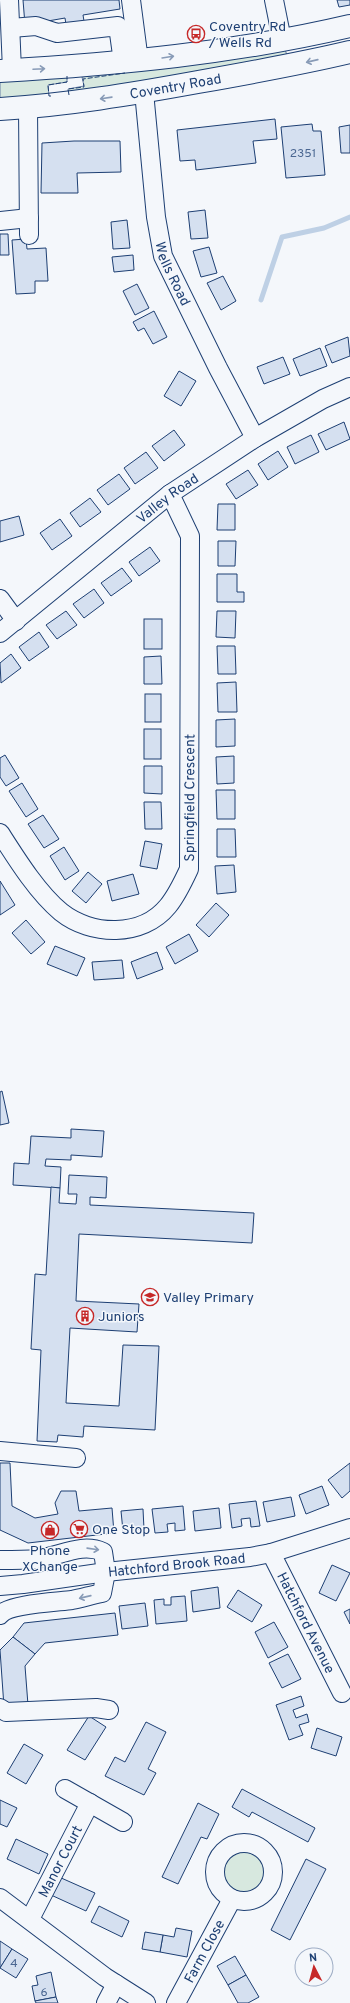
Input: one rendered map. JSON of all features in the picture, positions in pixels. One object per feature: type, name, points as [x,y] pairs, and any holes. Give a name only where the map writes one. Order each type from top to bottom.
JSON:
[{"type":"highway","name":"Coventry Road","points":[[6,70],[131,62],[282,40],[350,26]]},
{"type":"highway","name":"Coventry Road","points":[[0,109],[62,104],[144,92],[296,64],[350,52]]},
{"type":"street","points":[[6,70],[11,28],[9,0]]},
{"type":"street","points":[[131,0],[131,62]]},
{"type":"street","points":[[274,0],[282,40]]},
{"type":"street","points":[[11,28],[36,26],[56,33],[118,26],[131,62]]},
{"type":"street","name":"Wells Road","points":[[144,92],[156,217],[163,256],[218,368],[255,438]]},
{"type":"street","points":[[4,220],[29,227],[28,107]]},
{"type":"street","name":"Valley Road","points":[[0,633],[170,494],[255,438],[323,399],[350,387]]},
{"type":"street","name":"Springfield Crescent","points":[[0,832],[42,892],[60,911],[75,922],[99,929],[120,930],[144,925],[167,907],[189,869],[190,536],[170,494]]},
{"type":"street","points":[[0,599],[16,621]]},
{"type":"street","points":[[0,1451],[76,1458]]},
{"type":"street","name":"Hatchford Brook Road","points":[[0,1586],[271,1553],[350,1528]]},
{"type":"street","points":[[0,1560],[38,1559],[80,1548],[95,1548],[103,1552],[106,1572],[102,1593],[73,1600],[23,1606],[2,1612],[0,1615]]},
{"type":"street","name":"Hatchford Avenue","points":[[271,1553],[342,1693]]},
{"type":"street","points":[[0,1708],[6,1712],[96,1708],[109,1710]]},
{"type":"street","points":[[65,1789],[123,1822]]},
{"type":"street","name":"Manor Court","points":[[30,1919],[90,1803]]},
{"type":"street","points":[[0,1898],[116,1984],[146,2003]]},
{"type":"street","name":"Farm Close","points":[[176,2003],[232,1899]]},
{"type":"street","points":[[106,2003],[116,1984]]},
{"type":"shaded area","points":[[285,49],[288,59],[69,95],[68,89],[84,86],[82,77]]},
{"type":"shaded area","points":[[67,76],[67,82],[48,85],[49,96],[0,100],[0,81]]},
{"type":"shaded area","points":[[240,1852],[248,1852],[256,1855],[262,1861],[265,1873],[262,1885],[256,1891],[248,1894],[240,1894],[232,1891],[226,1885],[223,1877],[223,1869],[226,1861],[232,1855]]},
{"type":"building","points":[[23,0],[119,0],[120,9],[83,15],[85,27],[67,31],[65,18],[25,25]]},
{"type":"building","points":[[337,0],[350,0],[350,5],[339,7]]},
{"type":"building","points":[[275,119],[277,139],[253,141],[256,163],[196,170],[195,160],[180,161],[177,130]]},
{"type":"building","points":[[312,124],[313,131],[321,131],[325,175],[286,178],[281,127]]},
{"type":"building","points":[[350,125],[350,153],[341,153],[339,127]]},
{"type":"building","points":[[120,141],[121,172],[77,173],[78,193],[41,193],[42,143]]},
{"type":"building","points":[[205,210],[208,238],[191,239],[188,212]]},
{"type":"building","points":[[127,220],[130,248],[113,249],[111,222]]},
{"type":"building","points":[[0,234],[8,234],[9,255],[0,255]]},
{"type":"building","points":[[26,239],[27,249],[46,248],[48,281],[35,281],[35,293],[16,294],[12,240]]},
{"type":"building","points":[[209,247],[217,273],[201,277],[193,251]]},
{"type":"building","points":[[133,255],[134,270],[114,272],[112,257]]},
{"type":"building","points":[[223,276],[236,301],[221,310],[207,283]]},
{"type":"building","points":[[137,284],[149,308],[135,315],[123,291]]},
{"type":"building","points":[[154,311],[167,337],[153,344],[144,328],[138,331],[133,322]]},
{"type":"building","points":[[348,337],[350,356],[332,363],[325,346]]},
{"type":"building","points":[[320,348],[327,366],[300,376],[293,359]]},
{"type":"building","points":[[283,357],[290,374],[264,384],[257,367]]},
{"type":"building","points":[[179,371],[196,381],[181,406],[164,396]]},
{"type":"building","points":[[344,422],[350,439],[326,450],[318,434]]},
{"type":"building","points":[[174,430],[185,445],[164,461],[152,446]]},
{"type":"building","points":[[311,435],[319,452],[295,464],[287,447]]},
{"type":"building","points":[[278,451],[288,467],[268,480],[258,464]]},
{"type":"building","points":[[146,452],[158,468],[135,484],[124,468]]},
{"type":"building","points":[[248,470],[258,485],[236,499],[226,484]]},
{"type":"building","points":[[119,474],[130,489],[108,505],[97,490]]},
{"type":"building","points":[[90,498],[101,512],[80,527],[70,513]]},
{"type":"building","points":[[218,504],[235,504],[235,530],[217,530]]},
{"type":"building","points":[[19,516],[24,535],[0,542],[0,521]]},
{"type":"building","points":[[60,519],[72,536],[52,550],[40,533]]},
{"type":"building","points":[[218,541],[236,541],[235,566],[218,566]]},
{"type":"building","points":[[150,547],[160,561],[139,576],[129,562]]},
{"type":"building","points":[[122,568],[132,581],[111,596],[101,583]]},
{"type":"building","points":[[217,574],[237,574],[237,592],[244,592],[244,602],[217,602]]},
{"type":"building","points":[[94,589],[104,603],[84,618],[73,604]]},
{"type":"building","points":[[66,611],[77,625],[57,639],[46,625]]},
{"type":"building","points":[[217,611],[236,611],[235,638],[216,637]]},
{"type":"building","points":[[144,619],[162,619],[162,649],[144,649]]},
{"type":"building","points":[[39,632],[49,647],[29,661],[19,647]]},
{"type":"building","points":[[217,646],[235,646],[236,674],[218,674]]},
{"type":"building","points":[[11,654],[21,668],[1,683],[0,663]]},
{"type":"building","points":[[161,656],[162,684],[144,684],[144,657]]},
{"type":"building","points":[[236,682],[237,712],[218,712],[217,683]]},
{"type":"building","points":[[145,694],[161,694],[161,722],[145,722]]},
{"type":"building","points":[[235,719],[235,746],[216,747],[216,720]]},
{"type":"building","points":[[144,729],[161,729],[161,759],[144,759]]},
{"type":"building","points":[[5,755],[19,778],[6,786],[0,777],[0,758]]},
{"type":"building","points":[[234,756],[234,783],[217,784],[216,757]]},
{"type":"building","points":[[144,766],[162,766],[162,794],[144,793]]},
{"type":"building","points":[[22,783],[38,809],[26,817],[9,791]]},
{"type":"building","points":[[216,790],[235,790],[235,819],[217,819]]},
{"type":"building","points":[[144,802],[161,802],[162,829],[145,829]]},
{"type":"building","points":[[43,815],[59,839],[44,848],[28,824]]},
{"type":"building","points":[[217,829],[235,829],[236,857],[217,857]]},
{"type":"building","points":[[145,841],[162,844],[157,869],[140,866]]},
{"type":"building","points":[[64,847],[79,871],[65,880],[50,856]]},
{"type":"building","points":[[234,865],[236,892],[217,894],[215,866]]},
{"type":"building","points":[[88,872],[102,884],[86,903],[72,891]]},
{"type":"building","points":[[133,874],[139,894],[112,901],[107,881]]},
{"type":"building","points":[[0,881],[15,905],[0,915]]},
{"type":"building","points":[[216,903],[229,915],[209,937],[196,925]]},
{"type":"building","points":[[26,920],[45,942],[31,954],[12,933]]},
{"type":"building","points":[[189,934],[198,951],[175,964],[166,947]]},
{"type":"building","points":[[55,946],[85,958],[77,976],[47,964]]},
{"type":"building","points":[[157,952],[163,969],[137,979],[131,962]]},
{"type":"building","points":[[122,960],[124,978],[94,980],[92,962]]},
{"type":"building","points":[[2,1091],[9,1123],[0,1125],[0,1092]]},
{"type":"building","points":[[71,1129],[104,1131],[102,1157],[71,1155],[71,1160],[46,1159],[45,1166],[61,1167],[60,1188],[13,1185],[14,1163],[29,1164],[31,1136],[71,1138]]},
{"type":"building","name":"Juniors","points":[[69,1175],[107,1177],[106,1198],[90,1197],[90,1205],[254,1213],[252,1243],[79,1234],[76,1301],[139,1304],[137,1332],[70,1328],[66,1403],[119,1406],[123,1345],[159,1346],[155,1430],[84,1426],[83,1437],[58,1435],[57,1442],[37,1441],[41,1350],[31,1349],[35,1274],[46,1275],[51,1187],[60,1188],[59,1203],[76,1204],[77,1194],[68,1194]]},
{"type":"building","points":[[0,1463],[10,1463],[12,1506],[35,1518],[58,1514],[55,1503],[61,1491],[76,1491],[79,1511],[112,1508],[114,1533],[28,1543],[0,1530]]},
{"type":"building","points":[[350,1463],[350,1491],[342,1498],[328,1480]]},
{"type":"building","points":[[322,1486],[329,1505],[306,1514],[299,1495]]},
{"type":"building","points":[[291,1497],[295,1516],[267,1522],[263,1502]]},
{"type":"building","points":[[256,1501],[260,1526],[251,1527],[250,1518],[241,1519],[242,1526],[232,1528],[229,1504]]},
{"type":"building","points":[[183,1506],[185,1530],[175,1531],[175,1523],[167,1524],[168,1532],[155,1533],[152,1509]]},
{"type":"building","points":[[219,1508],[221,1528],[195,1531],[193,1511]]},
{"type":"building","points":[[143,1509],[144,1529],[123,1531],[121,1511]]},
{"type":"building","points":[[332,1565],[350,1573],[336,1601],[319,1593]]},
{"type":"building","points":[[218,1587],[220,1608],[193,1612],[191,1591]]},
{"type":"building","points":[[238,1590],[262,1605],[252,1622],[227,1607]]},
{"type":"building","points":[[185,1596],[187,1621],[156,1624],[154,1600],[164,1599],[164,1605],[171,1605],[171,1597]]},
{"type":"building","points":[[145,1603],[148,1626],[122,1629],[119,1606]]},
{"type":"building","points":[[350,1609],[350,1624],[344,1612]]},
{"type":"building","points":[[115,1613],[118,1635],[45,1643],[35,1654],[13,1637],[24,1623]]},
{"type":"building","points":[[274,1622],[288,1647],[268,1658],[255,1632]]},
{"type":"building","points":[[13,1637],[35,1654],[25,1666],[28,1705],[4,1707],[0,1650]]},
{"type":"building","points":[[288,1654],[301,1679],[282,1688],[269,1663]]},
{"type":"building","points":[[301,1696],[304,1706],[293,1710],[296,1718],[307,1714],[309,1722],[299,1725],[303,1735],[289,1740],[276,1705]]},
{"type":"building","points":[[89,1716],[106,1727],[85,1760],[67,1750]]},
{"type":"building","points":[[146,1722],[166,1732],[148,1769],[156,1773],[144,1795],[105,1776],[115,1757],[125,1762]]},
{"type":"building","points":[[317,1728],[342,1737],[336,1756],[311,1748]]},
{"type":"building","points":[[24,1744],[43,1755],[26,1784],[7,1773]]},
{"type":"building","points":[[242,1789],[315,1828],[308,1842],[252,1812],[249,1817],[232,1807]]},
{"type":"building","points":[[0,1800],[17,1808],[7,1827],[0,1824]]},
{"type":"building","points":[[198,1803],[219,1814],[207,1839],[201,1837],[178,1884],[162,1877]]},
{"type":"building","points":[[16,1839],[48,1854],[39,1874],[7,1859]]},
{"type":"building","points":[[306,1859],[326,1869],[290,1940],[271,1930]]},
{"type":"building","points":[[59,1877],[95,1893],[86,1911],[51,1895]]},
{"type":"building","points":[[99,1906],[129,1921],[122,1937],[91,1922]]},
{"type":"building","points":[[176,1928],[192,1931],[187,1957],[160,1952],[163,1935],[174,1937]]},
{"type":"building","points":[[145,1932],[163,1935],[160,1952],[142,1949]]},
{"type":"building","points":[[0,1941],[12,1949],[0,1968]]},
{"type":"building","points":[[12,1949],[28,1959],[16,1978],[0,1968]]},
{"type":"building","points":[[235,1956],[246,1975],[228,1985],[217,1966]]},
{"type":"building","points":[[51,1972],[56,1997],[35,2001],[32,1986],[38,1985],[36,1976]]},
{"type":"building","points":[[246,1975],[259,1997],[248,2003],[238,2003],[228,1985]]},
{"type":"building","points":[[56,1997],[58,2003],[36,2003],[35,2001]]},
{"type":"waterway","points":[[261,300],[282,237],[324,228],[350,217]]},
{"type":"fence","points":[[69,95],[68,89],[84,87],[83,79],[125,73]]},
{"type":"fence","points":[[51,96],[49,96],[48,85],[67,82],[67,76]]},
{"type":"place","name":"Coventry Rd / Wells Rd","points":[[196,34]]},
{"type":"place","name":"Valley Primary","points":[[150,1297]]},
{"type":"place","name":"Juniors","points":[[85,1316]]},
{"type":"place","name":"One Stop","points":[[79,1529]]},
{"type":"place","name":"Phone XChange","points":[[50,1530]]}]
